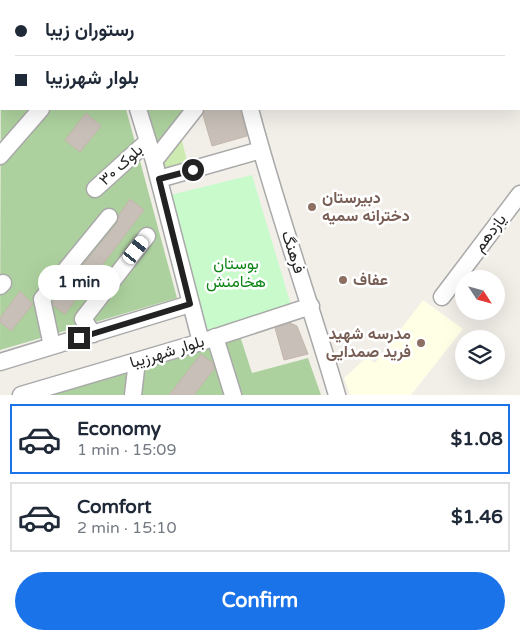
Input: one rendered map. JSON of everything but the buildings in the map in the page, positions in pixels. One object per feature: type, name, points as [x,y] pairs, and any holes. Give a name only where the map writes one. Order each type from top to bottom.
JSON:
[{"type":"street","points":[[0,156],[36,110]]},
{"type":"street","points":[[138,110],[159,179],[190,304],[233,395]]},
{"type":"street","points":[[154,161],[193,110]]},
{"type":"street","name":"فرهنگ","points":[[250,110],[261,150],[311,306],[336,395]]},
{"type":"street","name":"بلوک ۳۰","points":[[95,189],[148,141]]},
{"type":"street","points":[[159,179],[261,150]]},
{"type":"street","name":"یازدهم","points":[[442,297],[520,194]]},
{"type":"street","points":[[52,346],[42,299],[109,218]]},
{"type":"street","points":[[93,334],[83,319],[147,236]]},
{"type":"street","points":[[0,362],[190,304]]},
{"type":"street","name":"بلوار شهرزیبا","points":[[21,395],[208,340],[311,306]]},
{"type":"street","points":[[160,313],[180,315],[186,321],[188,329],[170,351]]},
{"type":"street","points":[[133,395],[137,361]]},
{"type":"shaded area","name":"مدرسه شهید فرید صمدایی","points":[[423,300],[463,329],[455,330],[455,339],[411,395],[350,395],[344,378],[367,357],[375,363]]},
{"type":"green space","points":[[1,110],[126,110],[177,298],[0,350]]},
{"type":"green space","points":[[144,110],[186,110],[161,143],[154,142]]},
{"type":"green space","points":[[181,137],[187,161],[165,168],[163,161]]},
{"type":"green space","name":"بوستان هخامنش","points":[[252,175],[291,305],[207,331],[170,195]]},
{"type":"green space","points":[[240,336],[252,373],[308,358],[321,395],[28,395]]},
{"type":"place","name":"دبیرستان دخترانه سمیه","points":[[312,207]]},
{"type":"place","name":"عفاف","points":[[343,280]]},
{"type":"place","name":"مدرسه شهید فرید صمدایی","points":[[421,343]]},
{"type":"route","points":[[79,338],[190,304],[159,179],[193,170]]}]
